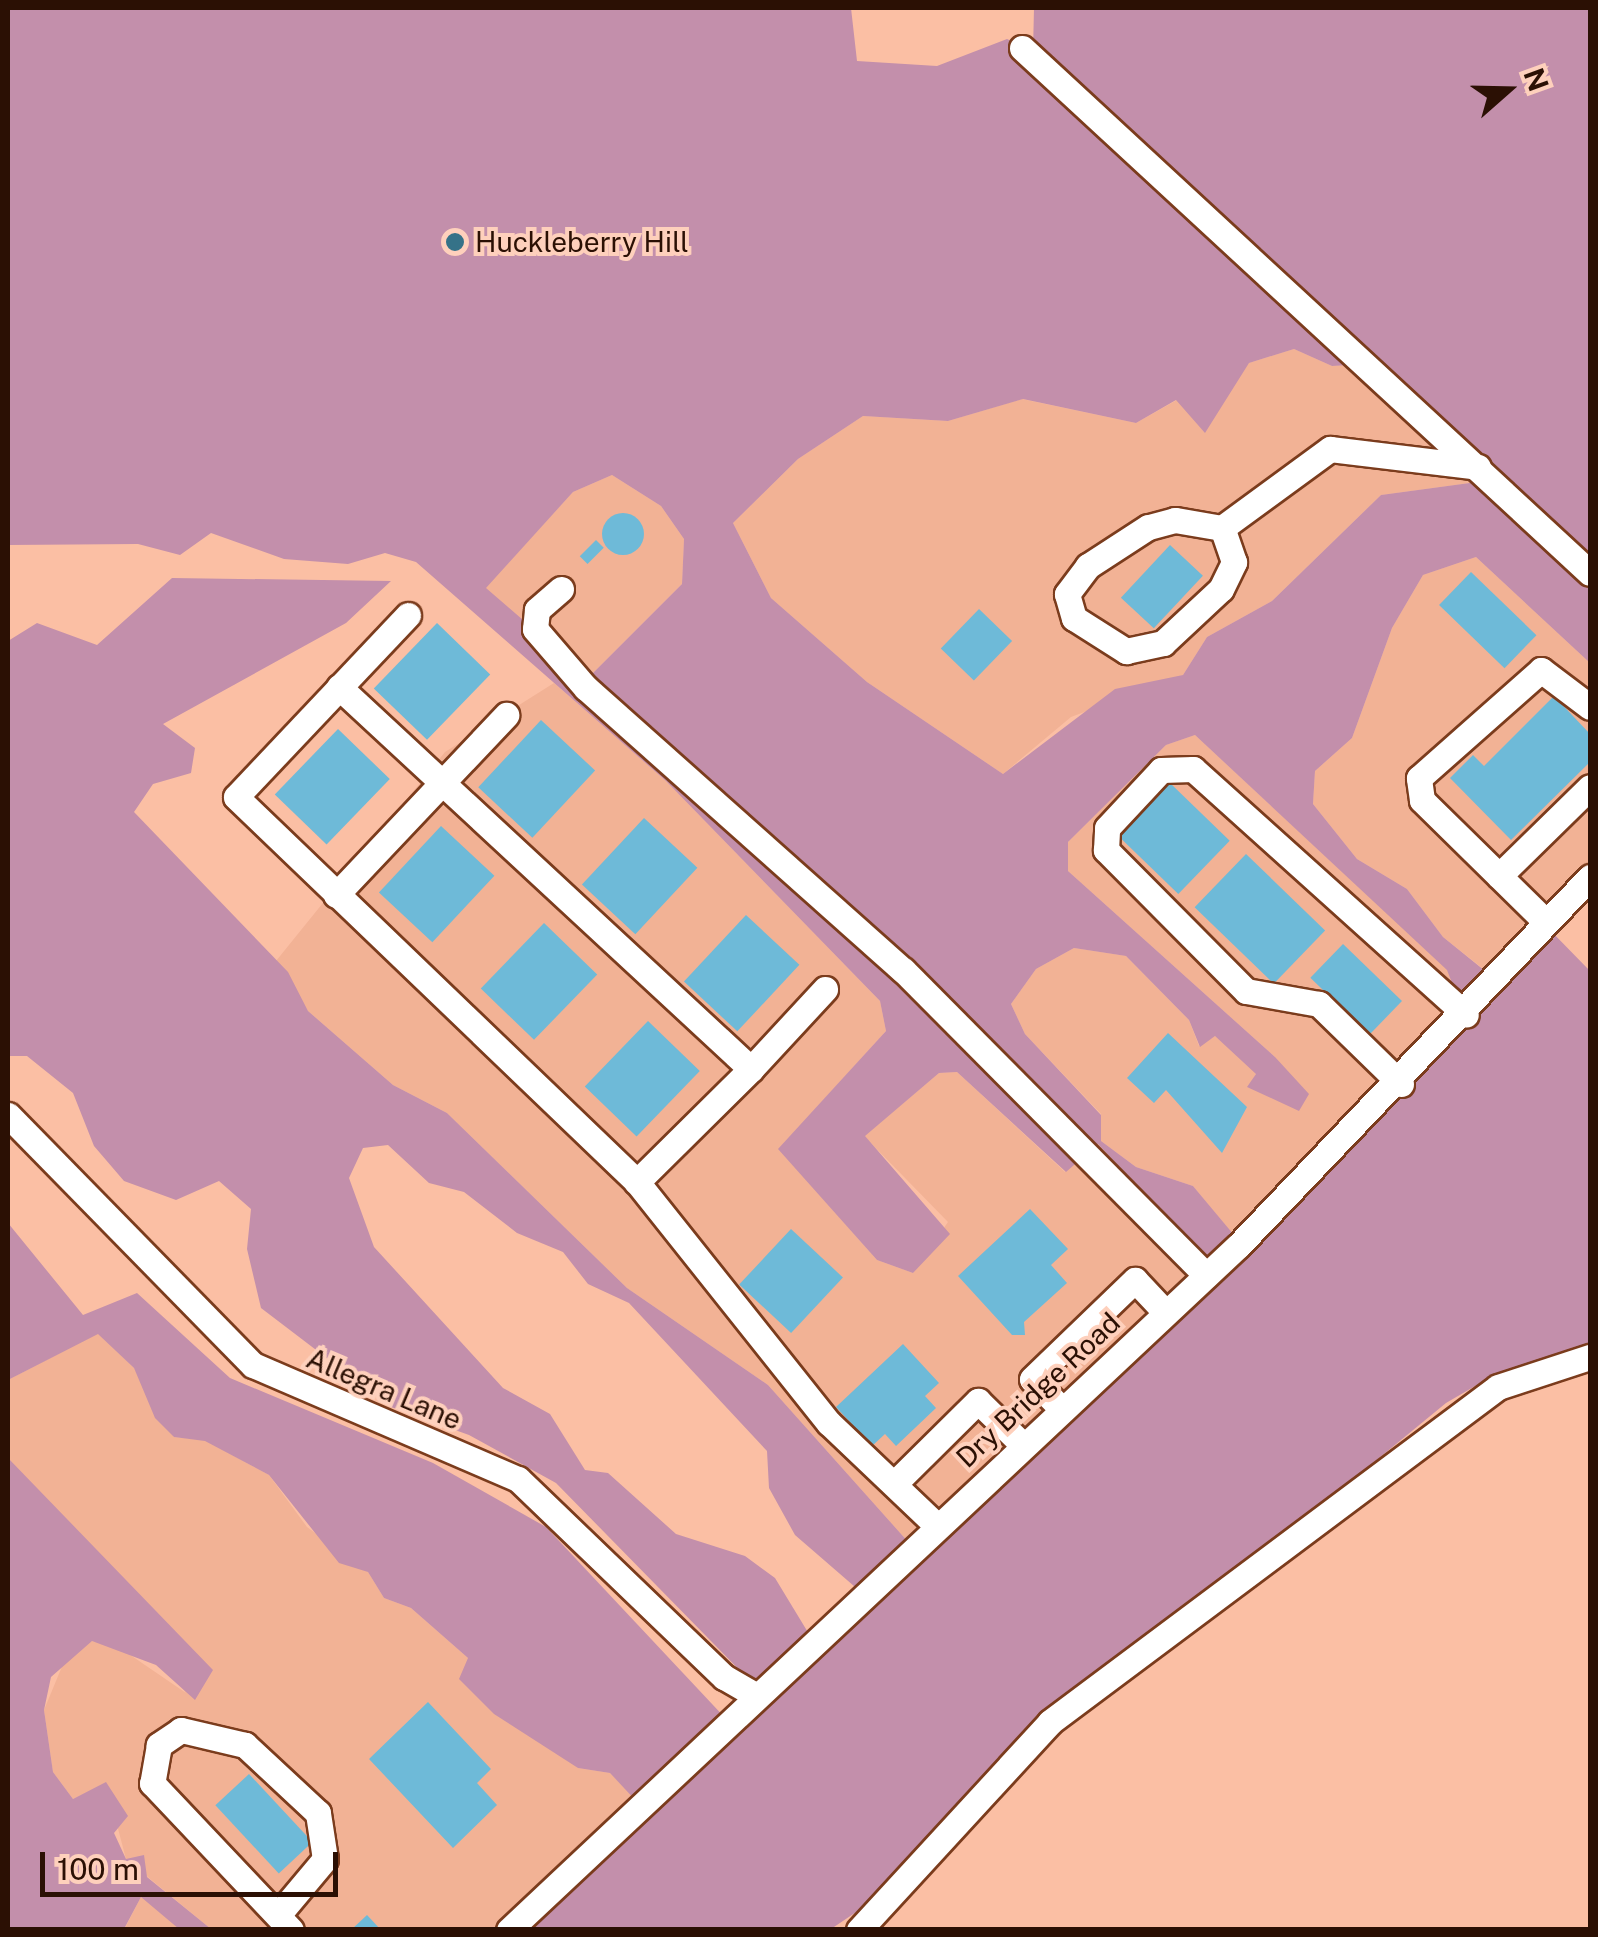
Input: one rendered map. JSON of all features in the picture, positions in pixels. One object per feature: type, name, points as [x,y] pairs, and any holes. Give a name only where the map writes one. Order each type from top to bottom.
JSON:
[{"type":"street","points":[[1022,48],[1478,466],[1590,574]]},
{"type":"street","points":[[1222,528],[1234,562],[1221,589],[1163,643],[1126,651],[1074,618],[1067,594],[1088,566],[1148,528],[1175,520],[1222,528],[1330,449],[1478,466]]},
{"type":"street","points":[[561,589],[537,610],[535,628],[586,688],[903,970],[1206,1275]]},
{"type":"street","points":[[408,615],[236,798],[636,1182],[829,1423],[936,1525]]},
{"type":"street","points":[[1546,922],[1422,800],[1419,778],[1541,670],[1590,707]]},
{"type":"street","points":[[340,687],[441,785],[751,1069]]},
{"type":"street","points":[[336,895],[506,715]]},
{"type":"street","points":[[1401,1084],[1318,1004],[1246,991],[1106,850],[1107,828],[1161,770],[1193,768],[1466,1015]]},
{"type":"street","points":[[1503,880],[1590,787]]},
{"type":"street","name":"Dry Bridge Road","points":[[509,1930],[1206,1275],[1401,1084],[1590,878]]},
{"type":"street","points":[[636,1182],[751,1069],[825,988]]},
{"type":"street","name":"Allegra Lane","points":[[8,1115],[238,1354],[518,1479],[724,1677],[755,1695]]},
{"type":"street","points":[[1062,1410],[1032,1378],[1135,1280],[1166,1312]]},
{"type":"street","points":[[859,1930],[1050,1722],[1498,1387],[1590,1357]]},
{"type":"street","points":[[894,1484],[978,1402],[1023,1444]]},
{"type":"street","points":[[181,1730],[246,1745],[318,1813],[326,1859],[284,1922],[152,1783],[159,1746],[181,1730]]},
{"type":"shaded area","points":[[8,8],[851,8],[857,61],[937,66],[1007,39],[1033,51],[1034,8],[1590,8],[1590,663],[1476,557],[1423,575],[1392,628],[1352,738],[1315,771],[1313,804],[1357,859],[1407,889],[1443,937],[1495,979],[1548,928],[1590,971],[1590,1350],[1494,1375],[1446,1403],[976,1789],[886,1892],[831,1929],[507,1929],[638,1803],[610,1773],[578,1768],[494,1714],[459,1679],[468,1658],[411,1608],[384,1598],[368,1572],[339,1563],[269,1475],[205,1441],[174,1437],[155,1418],[134,1368],[98,1334],[8,1380],[8,1223],[83,1315],[137,1293],[230,1378],[433,1463],[546,1527],[728,1721],[758,1689],[556,1483],[469,1435],[391,1407],[261,1308],[247,1249],[251,1209],[219,1181],[176,1200],[124,1181],[94,1146],[73,1093],[27,1056],[8,1056],[8,641],[37,623],[97,645],[172,578],[391,581],[346,623],[163,724],[195,748],[191,773],[153,784],[134,812],[288,972],[308,1011],[393,1085],[447,1113],[627,1288],[768,1385],[910,1544],[1212,1268],[1098,1144],[1066,1172],[957,1072],[939,1073],[865,1136],[950,1234],[913,1273],[877,1260],[778,1149],[886,1031],[880,1001],[666,781],[416,562],[385,553],[348,564],[284,559],[211,533],[180,555],[138,544],[8,545]],"holes":[[[1294,349],[1332,366],[1368,364],[1477,482],[1381,495],[1272,601],[1207,637],[1183,675],[1115,689],[1003,774],[867,682],[771,598],[733,523],[798,459],[863,416],[948,421],[1023,399],[1136,423],[1176,400],[1205,433],[1249,363]],[[612,475],[661,506],[684,539],[682,584],[589,677],[486,588],[573,492]],[[1195,735],[1447,970],[1461,1006],[1239,1241],[1193,1186],[1136,1167],[1101,1141],[1101,1115],[1025,1034],[1011,1004],[1036,969],[1074,948],[1126,956],[1189,1020],[1200,1047],[1215,1036],[1256,1074],[1247,1087],[1299,1111],[1309,1094],[1275,1057],[1068,871],[1068,842],[1166,745]],[[388,1145],[429,1183],[464,1192],[517,1233],[563,1252],[588,1284],[629,1303],[767,1451],[769,1488],[795,1535],[862,1593],[812,1639],[775,1578],[745,1556],[676,1534],[608,1473],[585,1470],[550,1414],[503,1388],[374,1247],[349,1178],[363,1148]]]},
{"type":"shaded area","points":[[1294,349],[1332,366],[1368,364],[1477,482],[1381,495],[1272,601],[1207,637],[1183,675],[1071,717],[1003,774],[867,682],[771,598],[733,523],[798,459],[863,416],[948,421],[1022,399],[1136,423],[1177,400],[1191,412],[1249,363]]},
{"type":"shaded area","points":[[612,475],[661,506],[684,539],[682,584],[588,678],[485,588],[573,492]]},
{"type":"shaded area","points":[[1476,557],[1590,663],[1590,877],[1496,979],[1443,937],[1407,889],[1357,859],[1313,804],[1315,771],[1352,738],[1392,628],[1423,575]]},
{"type":"shaded area","points":[[554,683],[666,781],[880,1001],[886,1031],[779,1149],[877,1260],[913,1273],[948,1222],[864,1136],[939,1073],[957,1072],[1065,1172],[1097,1143],[1212,1269],[910,1544],[768,1385],[627,1288],[447,1113],[393,1085],[308,1011],[276,961],[445,752]]},
{"type":"shaded area","points":[[1195,735],[1448,970],[1461,1006],[1239,1242],[1193,1186],[1136,1167],[1101,1141],[1101,1114],[1025,1034],[1011,1004],[1036,969],[1074,948],[1126,956],[1189,1020],[1199,1046],[1215,1036],[1242,1055],[1256,1074],[1248,1088],[1275,1057],[1068,871],[1068,842],[1166,745]]},
{"type":"shaded area","points":[[98,1333],[134,1368],[174,1437],[205,1440],[269,1475],[307,1527],[368,1572],[384,1598],[411,1608],[468,1658],[578,1768],[610,1773],[639,1803],[507,1929],[211,1929],[126,1859],[106,1783],[73,1799],[53,1772],[44,1710],[68,1652],[92,1641],[120,1648],[186,1693],[8,1458],[8,1380]]},
{"type":"shaded area","points":[[8,1458],[213,1670],[195,1700],[156,1665],[92,1641],[51,1677],[44,1710],[53,1772],[73,1799],[106,1782],[128,1816],[114,1833],[126,1859],[144,1855],[147,1877],[211,1929],[179,1929],[141,1897],[124,1929],[8,1929]]},
{"type":"shaded area","points":[[141,1897],[153,1900],[179,1929],[124,1930]]},
{"type":"building","points":[[623,513],[638,519],[644,534],[638,549],[623,555],[608,549],[602,534],[608,519]]},
{"type":"building","points":[[596,540],[604,548],[588,564],[580,556]]},
{"type":"building","points":[[1170,545],[1203,576],[1154,628],[1121,598]]},
{"type":"building","points":[[1471,572],[1536,635],[1505,668],[1439,605]]},
{"type":"building","points":[[979,609],[1012,641],[974,681],[941,649]]},
{"type":"building","points":[[437,623],[490,674],[427,740],[374,688]]},
{"type":"building","points":[[1554,696],[1590,734],[1590,762],[1511,840],[1450,778],[1473,755],[1484,766]]},
{"type":"building","points":[[541,720],[595,770],[532,838],[478,787]]},
{"type":"building","points":[[338,729],[390,779],[327,844],[275,794]]},
{"type":"building","points":[[1170,783],[1230,841],[1178,894],[1119,836]]},
{"type":"building","points":[[644,818],[697,868],[635,934],[582,885]]},
{"type":"building","points":[[441,826],[494,876],[432,942],[379,893]]},
{"type":"building","points":[[1246,854],[1325,930],[1274,984],[1195,907]]},
{"type":"building","points":[[746,915],[799,965],[737,1031],[684,982]]},
{"type":"building","points":[[544,923],[597,974],[534,1040],[481,988]]},
{"type":"building","points":[[1343,944],[1402,1001],[1369,1035],[1310,978]]},
{"type":"building","points":[[648,1021],[700,1071],[637,1136],[585,1086]]},
{"type":"building","points":[[1168,1033],[1247,1107],[1222,1153],[1166,1090],[1154,1103],[1127,1078]]},
{"type":"building","points":[[1030,1209],[1068,1249],[1051,1265],[1067,1283],[1024,1322],[1025,1335],[1012,1335],[958,1276]]},
{"type":"building","points":[[791,1229],[843,1277],[791,1333],[739,1285]]},
{"type":"building","points":[[903,1344],[939,1383],[925,1396],[936,1408],[896,1446],[885,1434],[872,1446],[836,1407]]},
{"type":"building","points":[[428,1702],[491,1769],[477,1783],[497,1805],[453,1848],[369,1759]]},
{"type":"building","points":[[249,1774],[312,1842],[279,1873],[215,1805]]},
{"type":"building","points":[[367,1915],[381,1930],[351,1930]]},
{"type":"place","name":"Huckleberry Hill","points":[[455,242]]}]
